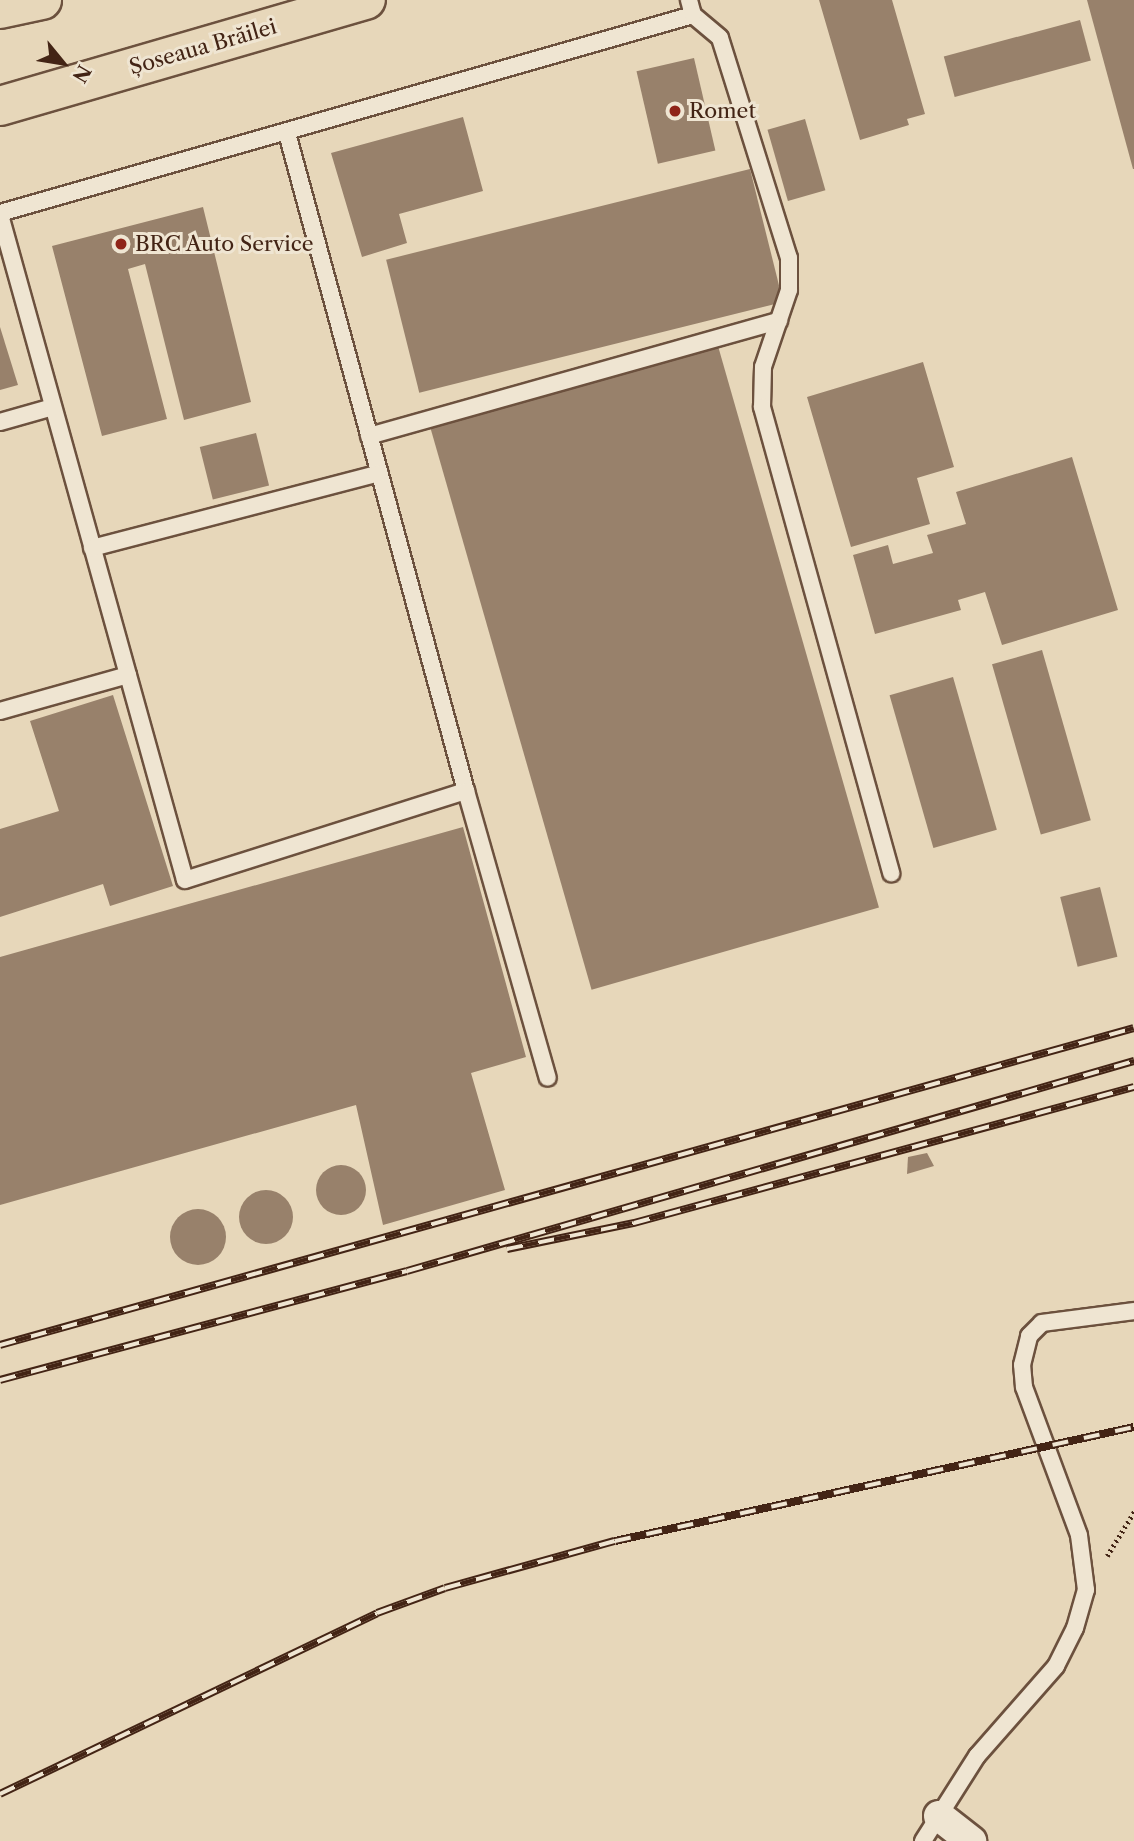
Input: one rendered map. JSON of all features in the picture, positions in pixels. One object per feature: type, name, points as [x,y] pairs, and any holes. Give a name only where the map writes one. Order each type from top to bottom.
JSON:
[{"type":"main road","points":[[0,9],[42,0]]},
{"type":"main road","name":"Șoseaua Brăilei","points":[[0,106],[366,0]]},
{"type":"street","points":[[939,1816],[971,1841]]},
{"type":"lane","points":[[466,791],[185,880],[0,214],[286,132],[691,7],[720,38],[789,258],[789,290],[763,367],[762,407],[891,873]]},
{"type":"lane","points":[[286,132],[466,791],[548,1078]]},
{"type":"lane","points":[[369,436],[779,321]]},
{"type":"lane","points":[[0,422],[53,407]]},
{"type":"lane","points":[[92,548],[379,473]]},
{"type":"lane","points":[[0,711],[128,675]]},
{"type":"lane","points":[[923,1841],[977,1756],[1056,1666],[1075,1628],[1086,1590],[1079,1535],[1024,1387],[1024,1349],[1042,1324],[1134,1311]]},
{"type":"path","points":[[1086,1590],[1134,1512]]},
{"type":"building","points":[[819,0],[892,0],[925,114],[907,119],[909,125],[860,140]]},
{"type":"building","points":[[1087,0],[1134,0],[1134,169],[1133,169]]},
{"type":"building","points":[[1080,20],[1091,61],[955,97],[944,56]]},
{"type":"building","name":"Romet","points":[[694,58],[715,151],[658,164],[637,71]]},
{"type":"building","points":[[463,117],[483,191],[399,214],[407,243],[362,257],[331,153]]},
{"type":"building","points":[[805,119],[825,190],[788,201],[768,130]]},
{"type":"building","points":[[750,169],[783,302],[419,393],[386,260]]},
{"type":"building","points":[[203,207],[251,402],[184,420],[145,264],[128,269],[167,419],[102,436],[52,246]]},
{"type":"building","points":[[0,327],[18,385],[0,390]]},
{"type":"building","points":[[718,346],[879,907],[592,990],[431,428]]},
{"type":"building","points":[[923,362],[954,467],[917,478],[930,524],[851,547],[807,397]]},
{"type":"building","points":[[256,433],[269,485],[213,499],[200,447]]},
{"type":"building","points":[[1072,457],[1118,610],[1002,645],[985,592],[958,600],[961,610],[875,634],[853,555],[888,545],[893,564],[933,553],[927,535],[966,524],[956,492]]},
{"type":"building","points":[[1042,650],[1091,820],[1041,834],[992,664]]},
{"type":"building","points":[[953,677],[997,830],[933,848],[890,695]]},
{"type":"building","points":[[113,695],[173,886],[110,906],[103,884],[0,917],[0,829],[59,811],[30,721]]},
{"type":"building","points":[[463,827],[526,1057],[471,1073],[505,1190],[383,1225],[356,1105],[0,1205],[0,957]]},
{"type":"building","points":[[1100,887],[1117,957],[1078,967],[1060,897]]},
{"type":"building","points":[[927,1153],[934,1166],[907,1174],[908,1157]]},
{"type":"building","points":[[341,1165],[359,1172],[366,1190],[359,1208],[341,1215],[323,1208],[316,1190],[323,1172]]},
{"type":"building","points":[[266,1190],[285,1198],[293,1217],[285,1236],[266,1244],[247,1236],[239,1217],[247,1198]]},
{"type":"building","points":[[193,1209],[203,1209],[218,1217],[224,1226],[224,1248],[218,1257],[203,1265],[193,1265],[175,1253],[170,1242],[170,1232],[182,1214]]},
{"type":"railway","points":[[0,1345],[1134,1028]]},
{"type":"railway","points":[[0,1380],[407,1271],[1134,1061]]},
{"type":"railway","points":[[507,1249],[634,1223],[1134,1087]]},
{"type":"railway","points":[[0,1794],[377,1613],[445,1588],[615,1541],[1134,1427]]},
{"type":"place","name":"Romet","points":[[675,111]]},
{"type":"place","name":"BRC Auto Service","points":[[121,244]]}]
